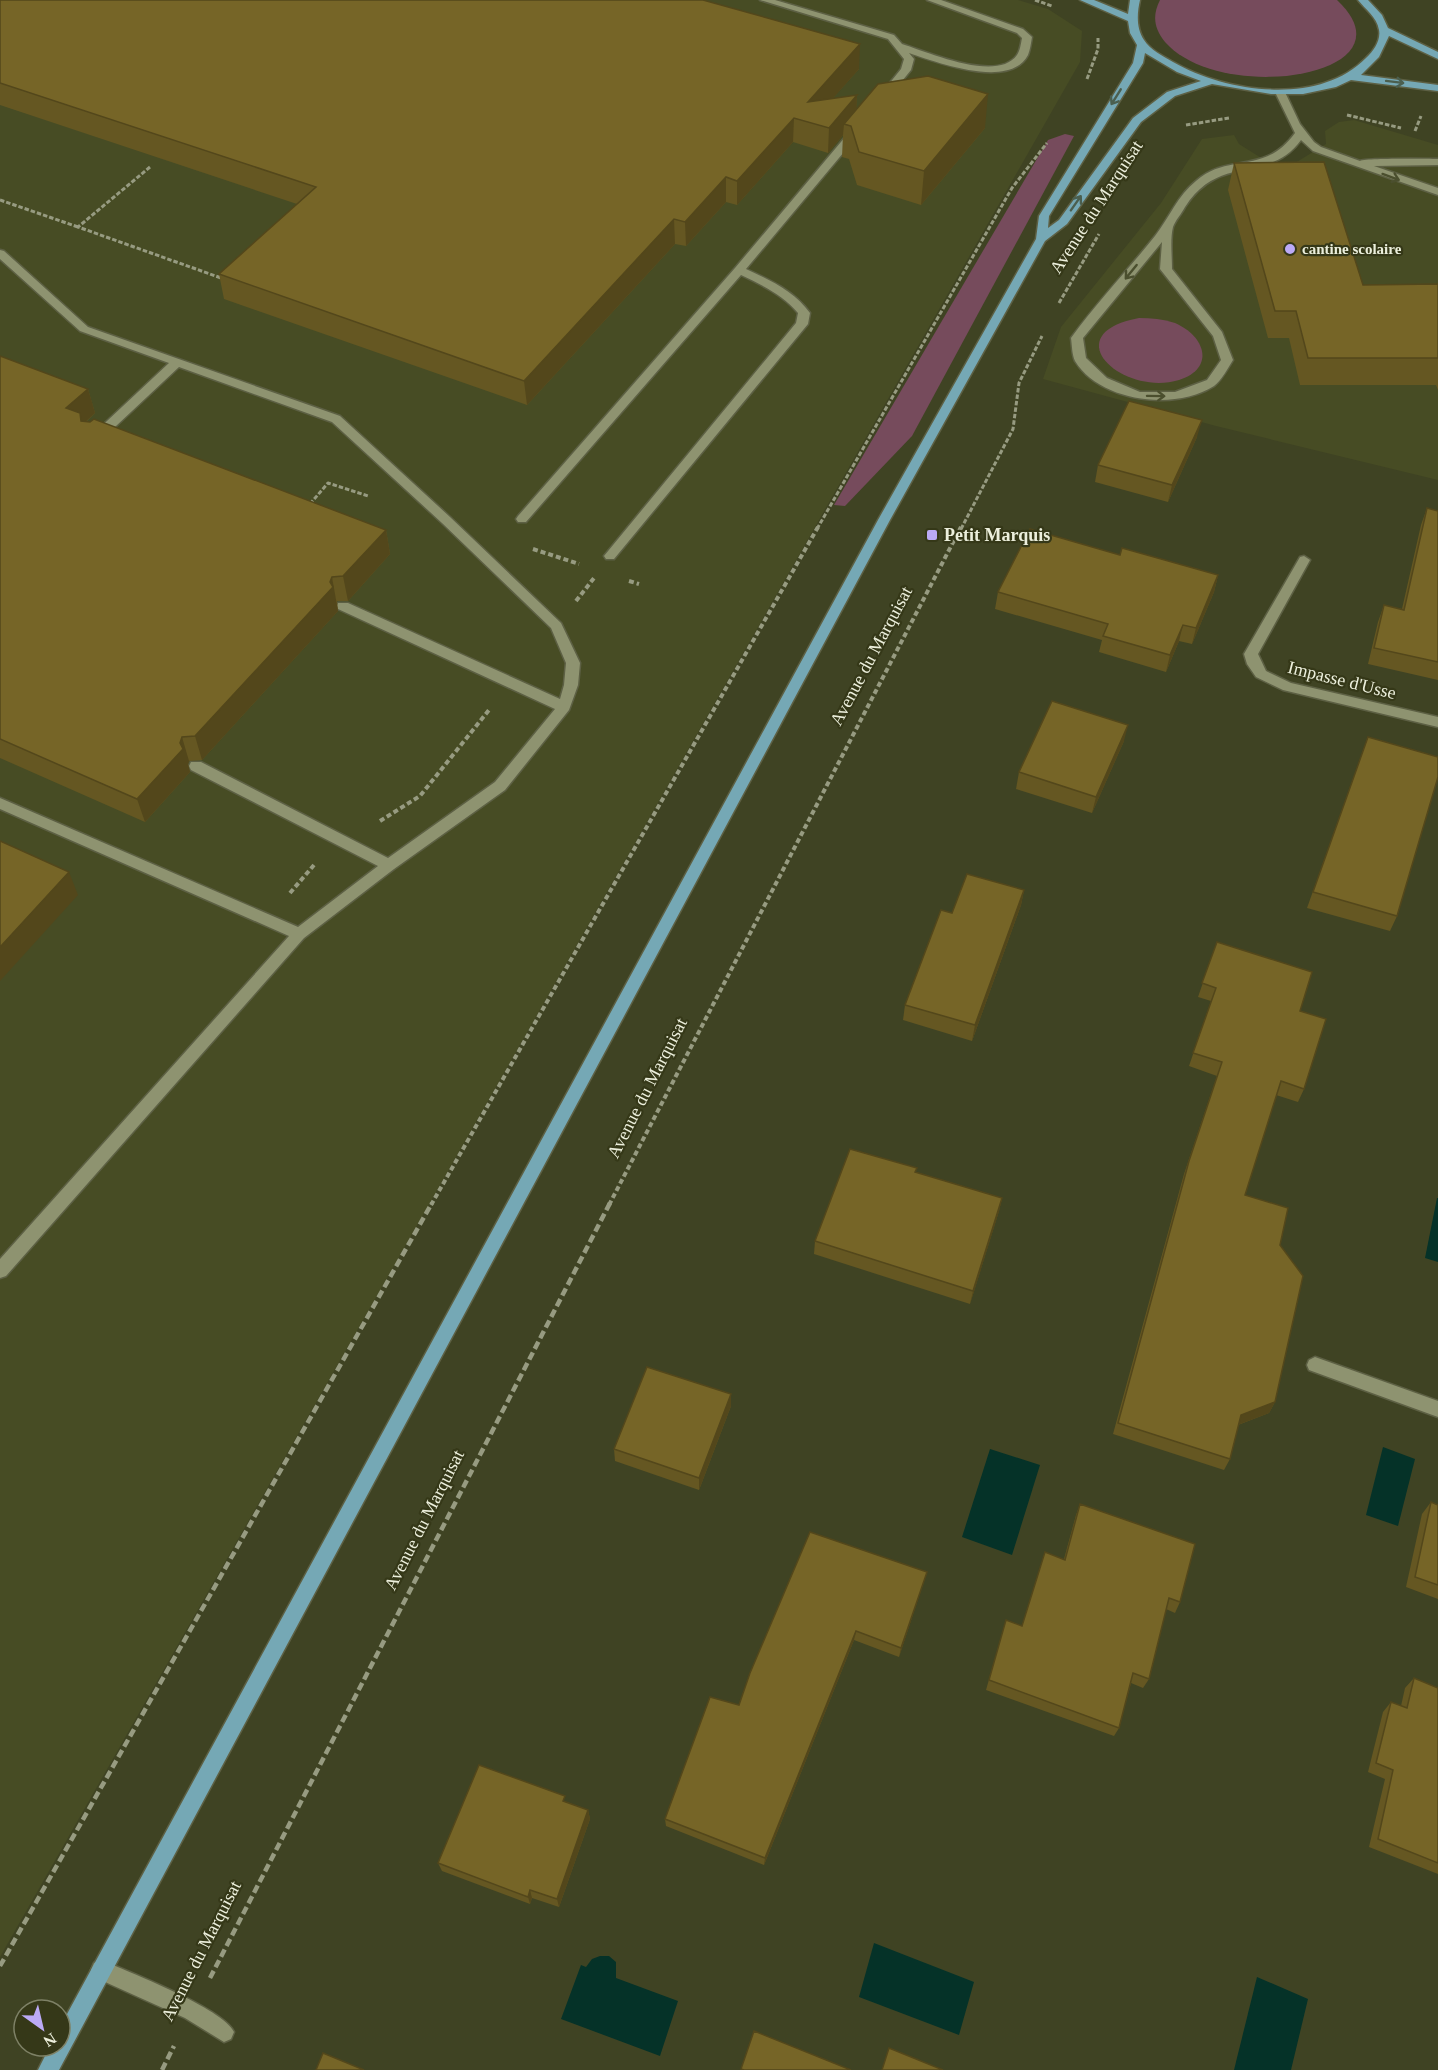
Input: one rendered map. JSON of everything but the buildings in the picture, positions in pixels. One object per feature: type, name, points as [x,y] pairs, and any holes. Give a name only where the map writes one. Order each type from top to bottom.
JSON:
[{"type":"main road","points":[[1085,0],[1132,19]]},
{"type":"main road","points":[[1136,0],[1132,19],[1142,45],[1172,67],[1209,82],[1237,89],[1280,92],[1314,88],[1351,77],[1370,63],[1382,43],[1384,30],[1379,18],[1363,0]]},
{"type":"main road","points":[[1384,30],[1438,56]]},
{"type":"main road","name":"Avenue du Marquisat","points":[[48,2070],[884,520],[1041,239],[1044,216],[1138,63],[1142,45]]},
{"type":"main road","points":[[1351,77],[1438,88]]},
{"type":"main road","name":"Avenue du Marquisat","points":[[1041,239],[1063,222],[1137,120],[1172,94],[1209,82]]},
{"type":"street","points":[[765,0],[876,30],[891,37],[909,59],[906,70],[880,102]]},
{"type":"street","points":[[901,47],[977,69],[992,71],[1016,63],[1025,50],[1027,37],[1020,31],[932,0]]},
{"type":"street","points":[[1280,92],[1285,105],[1308,143],[1317,149],[1437,192]]},
{"type":"street","points":[[522,519],[739,270],[865,120]]},
{"type":"street","points":[[1168,226],[1166,269],[1218,335],[1227,360],[1211,383],[1176,396],[1139,396],[1103,381],[1080,359],[1077,338],[1168,226],[1190,191],[1214,174],[1275,159],[1291,148],[1301,132]]},
{"type":"street","points":[[1344,160],[1392,164],[1438,164]]},
{"type":"street","points":[[1437,192],[1428,182],[1431,170],[1438,164]]},
{"type":"street","points":[[0,253],[84,329],[336,419],[446,520],[556,626],[573,663],[571,685],[564,707],[500,786],[389,865],[299,934],[0,1271]]},
{"type":"street","points":[[610,556],[802,324],[804,313],[798,304],[779,290],[739,270]]},
{"type":"street","points":[[94,441],[177,362]]},
{"type":"street","name":"Impasse d'Usse","points":[[1304,560],[1251,654],[1254,664],[1262,674],[1288,687],[1438,722]]},
{"type":"street","points":[[343,606],[564,707]]},
{"type":"street","points":[[196,766],[389,865]]},
{"type":"street","points":[[0,803],[299,934]]},
{"type":"street","points":[[1315,1365],[1438,1408]]},
{"type":"street","points":[[101,1970],[192,2011],[224,2032]]},
{"type":"path","points":[[1035,0],[1054,7]]},
{"type":"path","points":[[1086,82],[1098,49],[1098,37]]},
{"type":"path","points":[[0,1966],[597,913],[1006,199],[1048,142]]},
{"type":"path","points":[[78,227],[150,167]]},
{"type":"path","points":[[0,200],[230,281]]},
{"type":"path","name":"Avenue du Marquisat","points":[[1056,309],[1100,232]]},
{"type":"path","name":"Avenue du Marquisat","points":[[162,2070],[802,831],[1013,429],[1019,383],[1045,329]]},
{"type":"shaded area","points":[[0,0],[1018,0],[1048,9],[1082,31],[1080,62],[0,1957]]},
{"type":"shaded area","points":[[1160,0],[1337,0],[1355,26],[1352,48],[1333,64],[1302,74],[1265,77],[1227,73],[1192,62],[1165,42],[1155,22]]},
{"type":"shaded area","points":[[1354,120],[1438,145],[1438,480],[1216,426],[1043,379],[1061,327],[1161,203],[1202,139],[1234,135],[1239,144],[1282,171],[1326,144],[1325,131],[1339,122]]},
{"type":"shaded area","points":[[1065,134],[1074,136],[912,436],[845,506],[834,505],[1048,140]]},
{"type":"shaded area","points":[[1139,318],[1175,323],[1185,329],[1199,344],[1202,352],[1202,360],[1198,368],[1191,375],[1179,380],[1157,383],[1137,380],[1119,372],[1106,361],[1099,349],[1101,337],[1114,326]]},
{"type":"water","points":[[1438,1198],[1438,1262],[1425,1258]]},
{"type":"water","points":[[1383,1447],[1415,1459],[1398,1526],[1366,1515]]},
{"type":"water","points":[[990,1449],[1040,1465],[1012,1555],[962,1537]]},
{"type":"water","points":[[874,1943],[974,1982],[959,2035],[859,1997]]},
{"type":"water","points":[[609,1956],[616,1962],[616,1978],[678,2001],[660,2056],[561,2019],[581,1965],[586,1967],[592,1959]]},
{"type":"water","points":[[1257,1977],[1308,1999],[1291,2070],[1234,2070]]},
{"type":"place","name":"cantine scolaire","points":[[1290,249]]},
{"type":"place","name":"Petit Marquis","points":[[932,535]]}]
